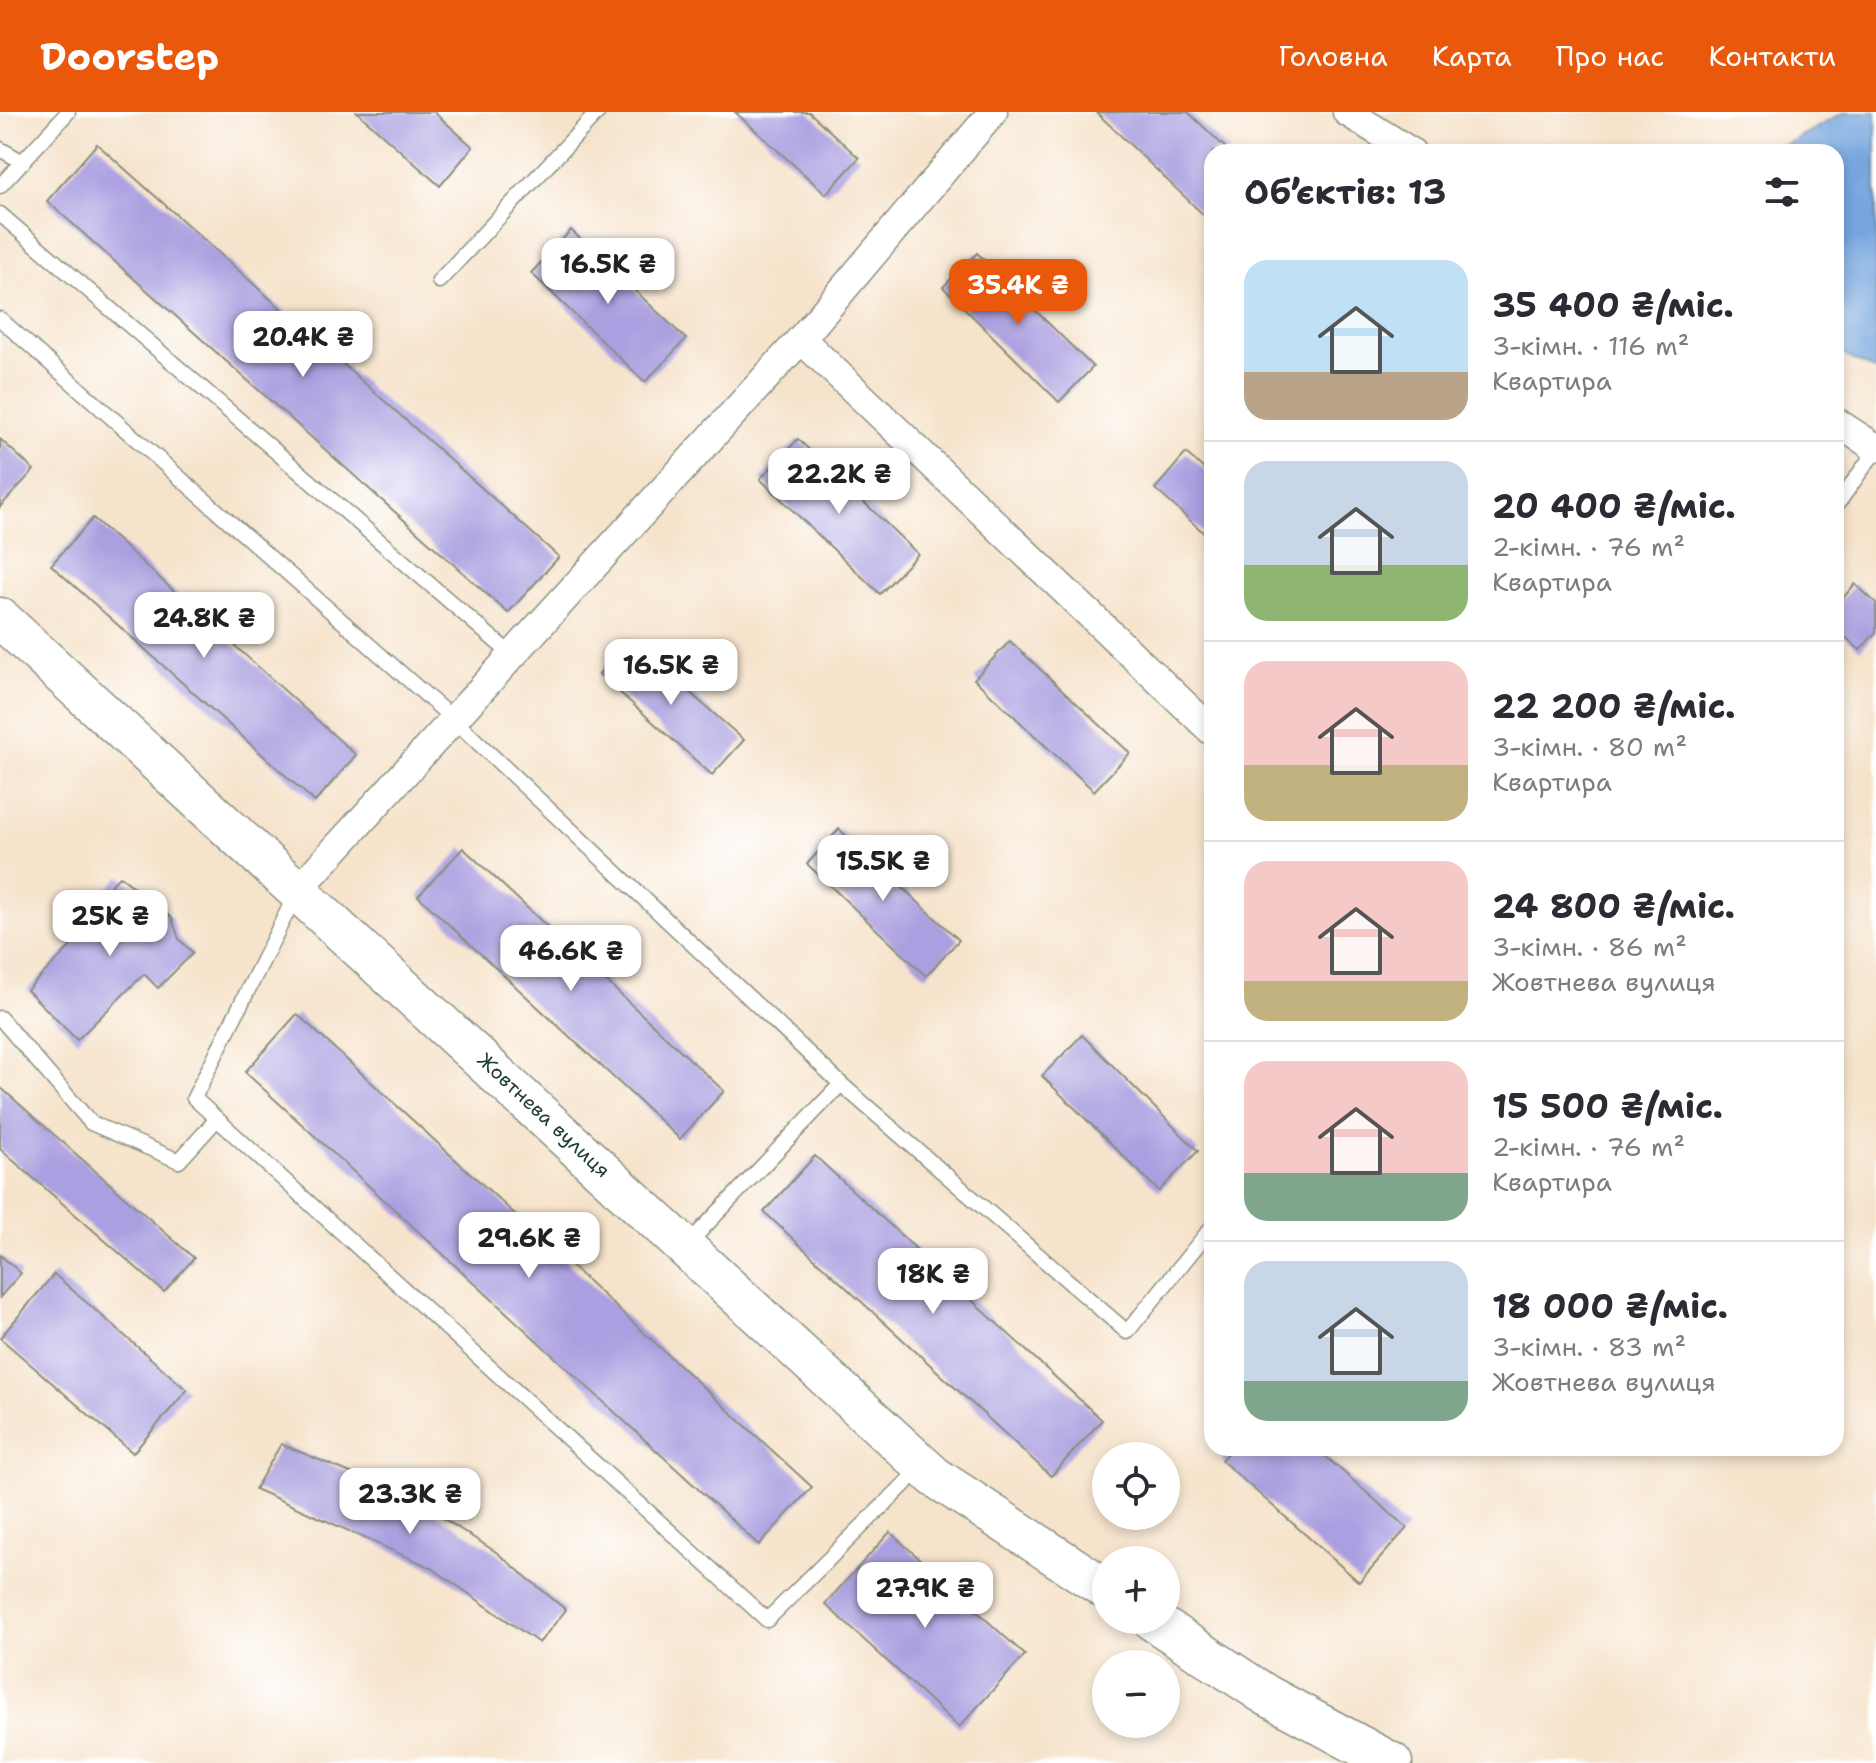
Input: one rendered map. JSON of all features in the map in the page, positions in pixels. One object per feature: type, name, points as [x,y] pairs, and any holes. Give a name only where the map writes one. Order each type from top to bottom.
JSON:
[{"type":"main road","name":"Жовтнева вулиця","points":[[0,618],[923,1466],[1092,1580]]},
{"type":"main road","points":[[1173,1634],[1266,1695],[1392,1763]]},
{"type":"street","points":[[298,890],[801,339],[993,112]]},
{"type":"street","points":[[1347,112],[1398,144]]},
{"type":"street","points":[[801,339],[1204,723]]},
{"type":"street","points":[[1844,427],[1876,449]]},
{"type":"lane","points":[[0,186],[68,112]]},
{"type":"lane","points":[[439,281],[598,112]]},
{"type":"lane","points":[[0,149],[23,162]]},
{"type":"lane","points":[[0,214],[513,656]]},
{"type":"lane","points":[[0,319],[454,720],[841,1084],[1127,1332],[1204,1237]]},
{"type":"lane","points":[[1844,495],[1876,449]]},
{"type":"lane","points":[[298,890],[194,1098],[767,1620],[923,1466]]},
{"type":"lane","points":[[0,1018],[91,1123],[179,1161],[217,1119]]},
{"type":"lane","points":[[686,1247],[841,1084]]},
{"type":"water","points":[[1845,112],[1876,112],[1876,371],[1844,355],[1844,144],[1787,144]]},
{"type":"building","points":[[357,112],[434,112],[473,147],[440,186]]},
{"type":"building","points":[[735,112],[809,112],[859,158],[826,194]]},
{"type":"building","points":[[1096,112],[1188,112],[1222,144],[1204,144],[1204,215]]},
{"type":"building","points":[[97,144],[559,557],[508,613],[47,201]]},
{"type":"building","points":[[571,230],[686,339],[645,382],[531,273]]},
{"type":"building","points":[[977,253],[1093,367],[1059,402],[943,287]]},
{"type":"building","points":[[0,439],[34,470],[0,507]]},
{"type":"building","points":[[798,439],[918,554],[880,594],[760,479]]},
{"type":"building","points":[[1186,453],[1204,469],[1204,533],[1155,489]]},
{"type":"building","points":[[93,518],[356,755],[315,802],[51,565]]},
{"type":"building","points":[[1855,584],[1876,603],[1876,632],[1860,650],[1844,636],[1844,597]]},
{"type":"building","points":[[629,639],[744,740],[712,775],[599,674]]},
{"type":"building","points":[[1010,641],[1130,753],[1094,791],[974,679]]},
{"type":"building","points":[[839,829],[959,940],[926,976],[807,864]]},
{"type":"building","points":[[463,848],[724,1091],[680,1139],[418,896]]},
{"type":"building","points":[[120,876],[172,918],[179,939],[193,953],[158,988],[144,974],[77,1040],[27,990],[90,927],[79,917]]},
{"type":"building","points":[[297,1014],[812,1487],[759,1545],[245,1072]]},
{"type":"building","points":[[1082,1035],[1198,1151],[1159,1191],[1042,1076]]},
{"type":"building","points":[[0,1087],[194,1258],[164,1292],[0,1149]]},
{"type":"building","points":[[815,1156],[1102,1420],[1051,1476],[764,1212]]},
{"type":"building","points":[[0,1255],[21,1273],[0,1297]]},
{"type":"building","points":[[54,1274],[187,1390],[133,1453],[0,1338]]},
{"type":"building","points":[[281,1444],[413,1499],[496,1552],[566,1610],[539,1643],[432,1568],[255,1489]]},
{"type":"building","points":[[1225,1456],[1325,1456],[1407,1528],[1359,1582],[1221,1460]]},
{"type":"building","points":[[890,1532],[1025,1655],[959,1727],[825,1604]]}]
